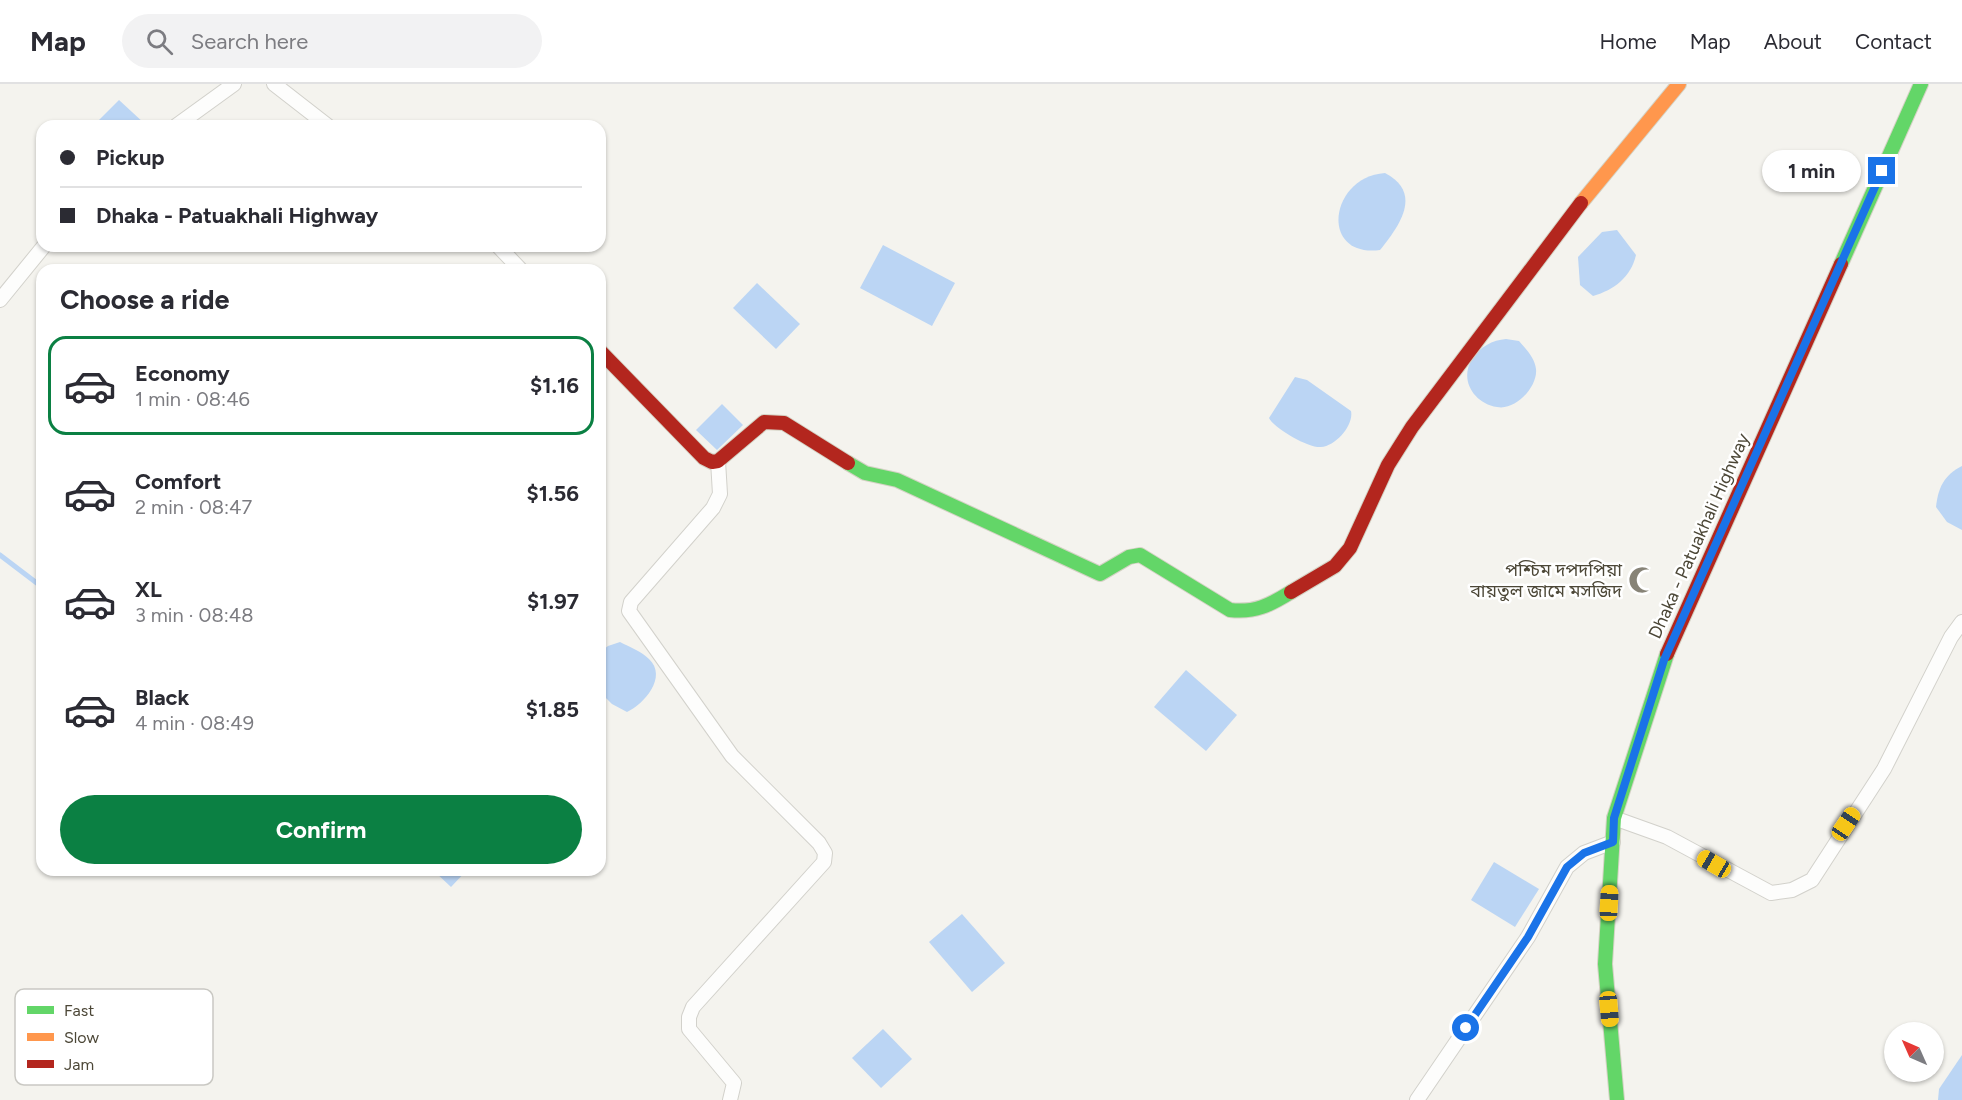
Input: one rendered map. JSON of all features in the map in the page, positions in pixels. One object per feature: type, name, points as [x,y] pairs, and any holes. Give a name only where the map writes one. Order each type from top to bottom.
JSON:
[{"type":"main road","points":[[606,357],[704,458],[712,462],[718,460],[764,422],[784,423],[865,473],[897,480],[1100,574],[1107,573],[1134,554],[1140,555],[1230,610],[1246,612],[1265,609],[1335,566],[1350,548],[1388,465],[1418,417],[1606,171],[1679,84]]},
{"type":"main road","name":"Dhaka - Patuakhali Highway","points":[[1617,1100],[1605,964],[1614,818],[1664,660],[1921,84]]},
{"type":"street","points":[[184,120],[234,84]]},
{"type":"street","points":[[274,84],[320,120]]},
{"type":"street","points":[[0,300],[39,252]]},
{"type":"street","points":[[504,252],[515,264]]},
{"type":"street","points":[[718,460],[720,495],[713,508],[631,602],[629,612],[732,756],[819,843],[825,853],[825,862],[693,1007],[688,1017],[689,1029],[734,1083],[734,1092],[730,1100]]},
{"type":"street","points":[[1614,818],[1667,837],[1771,893],[1792,890],[1812,880],[1884,769],[1951,637],[1962,622]]},
{"type":"street","points":[[1417,1100],[1528,937],[1567,867],[1584,853],[1613,842]]},
{"type":"water","points":[[119,100],[141,120],[99,120]]},
{"type":"water","points":[[1385,173],[1397,181],[1403,190],[1404,210],[1395,230],[1380,250],[1360,249],[1347,242],[1340,230],[1339,216],[1343,201],[1352,188],[1366,178]]},
{"type":"water","points":[[1617,230],[1636,255],[1634,263],[1621,282],[1593,296],[1580,285],[1578,257],[1602,232]]},
{"type":"water","points":[[883,245],[955,283],[932,326],[860,288]]},
{"type":"water","points":[[757,283],[800,324],[776,349],[733,308]]},
{"type":"water","points":[[1506,339],[1519,341],[1527,350],[1535,365],[1536,376],[1530,390],[1518,401],[1504,407],[1497,407],[1489,405],[1476,396],[1468,382],[1468,367],[1482,348]]},
{"type":"water","points":[[1295,377],[1307,380],[1351,411],[1350,422],[1343,434],[1327,446],[1315,446],[1300,441],[1284,432],[1269,418]]},
{"type":"water","points":[[722,404],[743,425],[717,450],[696,430]]},
{"type":"water","points":[[1962,466],[1962,530],[1947,522],[1936,507],[1938,494],[1946,478]]},
{"type":"water","points":[[620,642],[646,656],[654,666],[656,674],[652,689],[640,703],[627,712],[606,698],[606,648]]},
{"type":"water","points":[[1186,670],[1237,715],[1206,751],[1154,707]]},
{"type":"water","points":[[1494,862],[1539,889],[1515,927],[1471,900]]},
{"type":"water","points":[[439,876],[461,876],[451,887]]},
{"type":"water","points":[[962,914],[1005,963],[972,992],[929,942]]},
{"type":"water","points":[[883,1029],[912,1059],[881,1088],[852,1058]]},
{"type":"water","points":[[1962,1055],[1962,1100],[1938,1100],[1939,1089]]},
{"type":"waterway","points":[[0,555],[36,582]]},
{"type":"traffic: fast","points":[[1841,264],[1921,84]]},
{"type":"traffic: fast","points":[[848,463],[865,473],[897,480],[1100,574],[1129,557],[1140,555],[1230,610],[1239,611],[1262,607],[1291,592]]},
{"type":"traffic: fast","points":[[1617,1100],[1605,964],[1614,818],[1667,654]]},
{"type":"traffic: slow","points":[[1581,203],[1679,84]]},
{"type":"traffic: jam","points":[[1291,592],[1335,566],[1350,548],[1388,465],[1412,427],[1581,203]]},
{"type":"traffic: jam","points":[[1667,654],[1841,264]]},
{"type":"traffic: jam","points":[[606,357],[704,458],[712,462],[718,461],[764,422],[784,423],[848,463]]},
{"type":"place","name":"পশ্চিম দপদপিয়া বায়তুল জামে মসজিদ","points":[[1642,580]]},
{"type":"route","points":[[1466,1028],[1528,937],[1567,867],[1584,853],[1613,842],[1614,818],[1664,660],[1882,171]]}]
